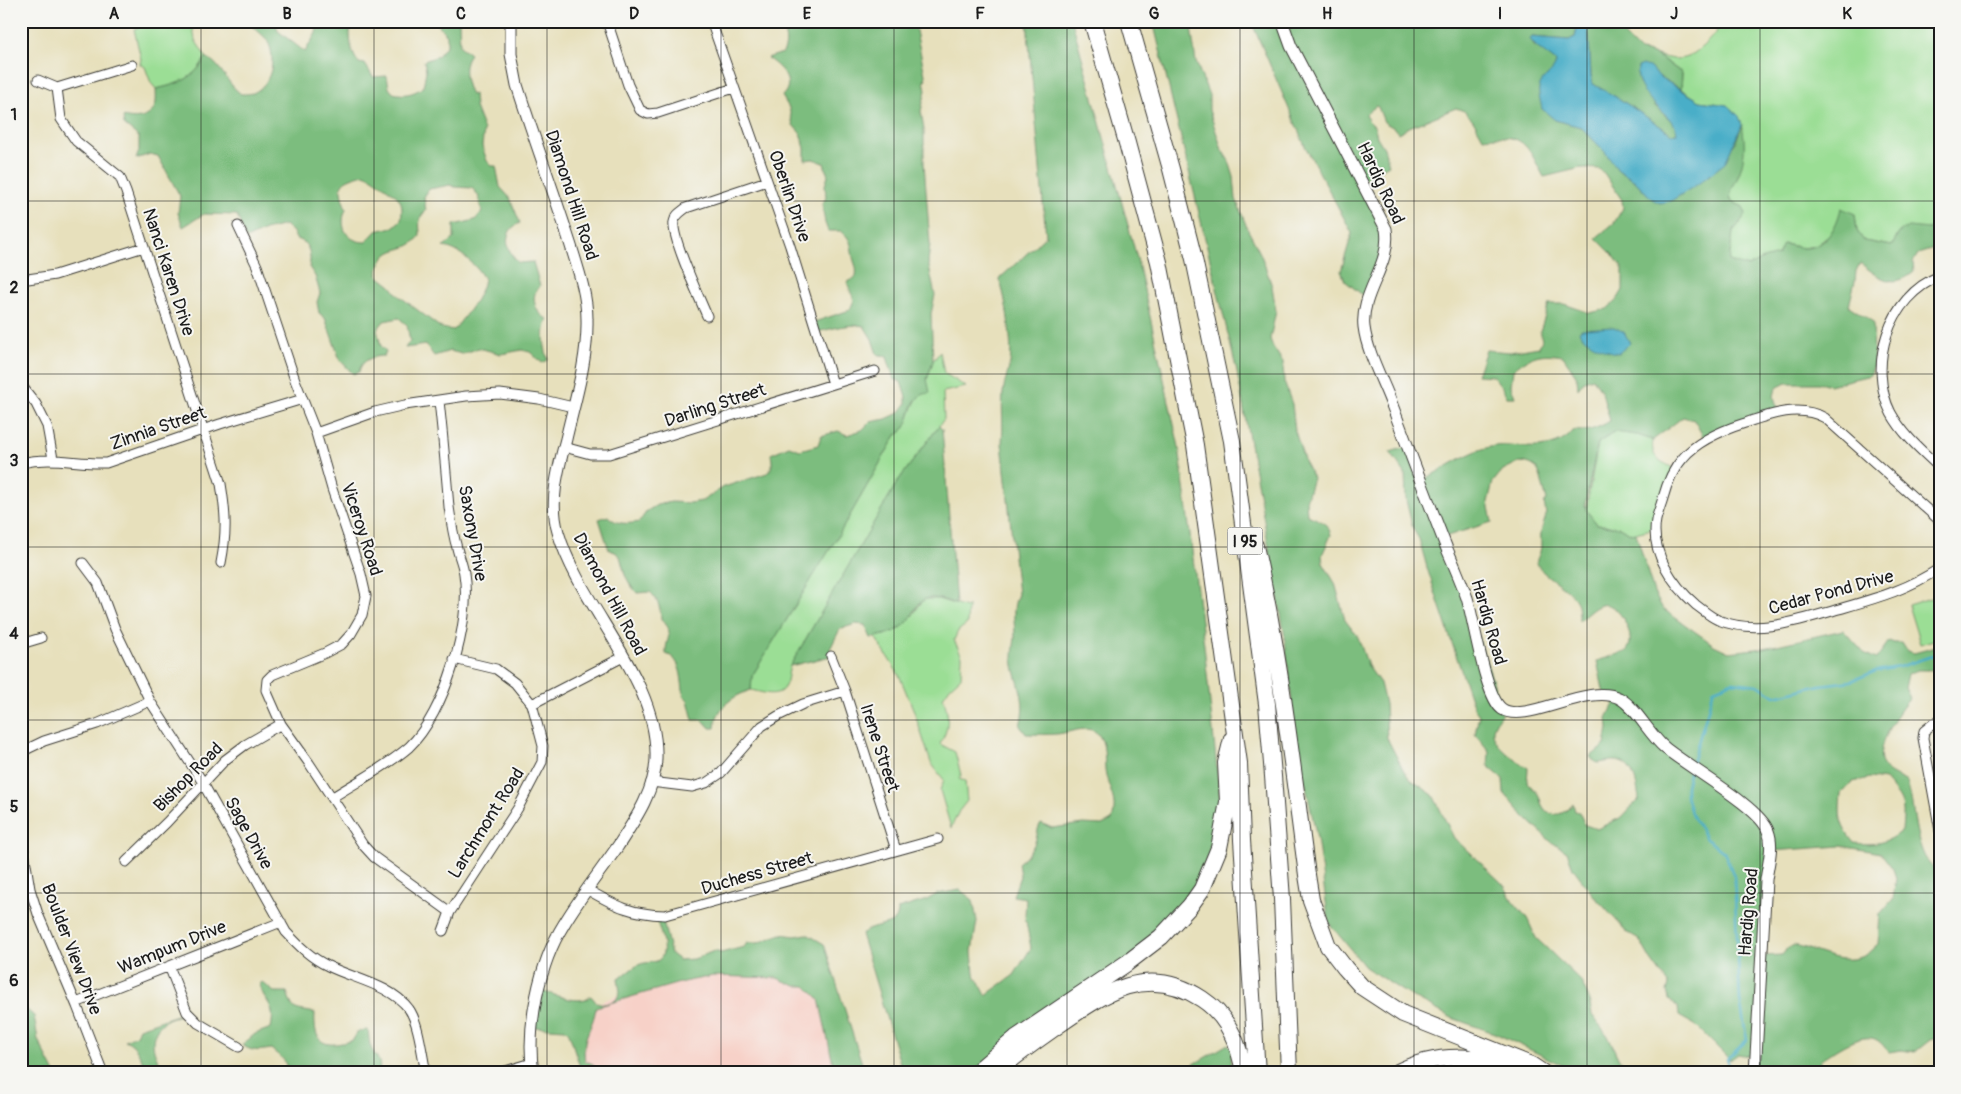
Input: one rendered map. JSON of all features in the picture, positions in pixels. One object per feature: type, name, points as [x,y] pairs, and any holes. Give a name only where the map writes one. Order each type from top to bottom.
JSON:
[{"type":"highway","name":"I 95","points":[[1092,21],[1152,233],[1182,373],[1195,445],[1239,763],[1257,1073]]},
{"type":"highway","name":"I 95","points":[[1129,21],[1171,169],[1194,259],[1232,441],[1267,704],[1282,899],[1289,1073]]},
{"type":"highway","points":[[1232,441],[1271,617],[1311,900],[1328,946],[1362,987],[1396,1010],[1531,1065],[1543,1073]]},
{"type":"highway","points":[[975,1073],[1016,1038],[1127,963],[1161,937],[1190,906],[1208,876],[1219,848],[1228,802],[1226,763],[1235,727]]},
{"type":"highway","points":[[995,1073],[1032,1043],[1089,1004],[1114,990],[1148,982],[1185,989],[1205,1001],[1216,1011],[1234,1036],[1244,1073]]},
{"type":"highway","points":[[1396,1073],[1416,1063],[1457,1058],[1477,1058],[1494,1062],[1520,1073]]},
{"type":"street","name":"Diamond Hill Road","points":[[511,21],[511,54],[517,85],[578,272],[587,318],[584,357],[555,489],[554,520],[559,537],[578,578],[646,700],[654,737],[656,760],[651,782],[639,815],[562,926],[545,964],[535,1002],[531,1044],[532,1068]]},
{"type":"street","points":[[607,21],[628,85],[640,110],[648,114],[658,113],[734,88]]},
{"type":"street","name":"Oberlin Drive","points":[[711,21],[812,313],[833,384]]},
{"type":"street","name":"Hardig Road","points":[[1282,21],[1291,46],[1386,229],[1388,244],[1385,258],[1364,310],[1365,331],[1380,376],[1466,597],[1482,661],[1495,701],[1502,708],[1513,712],[1532,710],[1595,694],[1615,696],[1627,704],[1655,739],[1687,766],[1699,772],[1761,819],[1770,835],[1756,1073]]},
{"type":"street","points":[[38,80],[57,88],[132,65]]},
{"type":"street","name":"Nanci Karen Drive","points":[[57,88],[62,119],[76,141],[120,177],[126,192],[221,484],[226,514],[226,539],[221,563]]},
{"type":"street","points":[[707,316],[683,260],[673,224],[676,216],[686,208],[767,181]]},
{"type":"street","name":"Viceroy Road","points":[[238,226],[257,266],[316,433],[332,489],[361,574],[366,596],[362,616],[351,634],[342,644],[272,675],[267,680],[266,690],[281,724],[333,797],[363,845],[374,857],[450,912]]},
{"type":"street","points":[[21,280],[54,275],[144,246]]},
{"type":"street","points":[[1940,276],[1919,289],[1898,312],[1883,345],[1880,369],[1885,398],[1898,424],[1914,444],[1940,468]]},
{"type":"street","name":"Darling Street","points":[[564,447],[590,454],[609,454],[875,371]]},
{"type":"street","points":[[21,385],[36,404],[47,426],[53,459]]},
{"type":"street","points":[[316,433],[376,412],[406,405],[466,396],[500,394],[539,399],[573,407]]},
{"type":"street","name":"Zinnia Street","points":[[21,464],[46,459],[106,463],[202,430],[303,399]]},
{"type":"street","name":"Saxony Drive","points":[[333,797],[382,767],[409,746],[427,724],[436,708],[454,658],[464,616],[466,594],[464,572],[456,547],[450,508],[439,401]]},
{"type":"street","name":"Cedar Pond Drive","points":[[1940,520],[1825,418],[1810,412],[1786,411],[1744,423],[1716,434],[1684,456],[1677,465],[1667,486],[1656,520],[1656,532],[1664,565],[1673,581],[1687,598],[1716,619],[1745,626],[1779,625],[1872,600],[1909,586],[1940,568]]},
{"type":"street","name":"Sage Drive","points":[[83,562],[98,583],[115,629],[150,701],[202,784],[286,932],[303,950],[327,965],[385,990],[409,1009],[417,1028],[426,1073]]},
{"type":"street","points":[[21,644],[41,638]]},
{"type":"street","name":"Irene Street","points":[[831,656],[845,691],[896,850]]},
{"type":"street","points":[[532,704],[623,657]]},
{"type":"street","name":"Larchmont Road","points":[[443,931],[450,912],[518,808],[542,762],[543,746],[532,704],[515,683],[496,669],[454,658]]},
{"type":"street","points":[[651,782],[692,787],[706,783],[722,774],[762,726],[803,704],[845,691]]},
{"type":"street","points":[[21,752],[44,741],[97,724],[150,701]]},
{"type":"street","points":[[1940,722],[1934,723],[1924,731],[1923,738],[1940,831]]},
{"type":"street","name":"Bishop Road","points":[[126,862],[167,822],[225,760],[245,745],[281,724]]},
{"type":"street","name":"Boulder View Drive","points":[[21,834],[30,889],[38,914],[103,1073]]},
{"type":"street","name":"Duchess Street","points":[[588,890],[620,907],[643,914],[665,915],[938,839]]},
{"type":"street","name":"Wampum Drive","points":[[76,1003],[281,922]]},
{"type":"street","points":[[169,966],[188,1012],[198,1023],[239,1047]]},
{"type":"street","points":[[499,1073],[532,1068]]},
{"type":"shaded area","points":[[687,970],[827,974],[849,1073],[589,1073],[567,1014]]},
{"type":"green space","points":[[155,21],[192,21],[195,40],[206,57],[196,71],[185,79],[156,89],[151,83],[145,67],[140,64],[141,59],[134,29]]},
{"type":"green space","points":[[247,21],[275,21],[278,31],[305,52],[316,33],[319,21],[359,21],[350,30],[354,56],[359,63],[365,64],[373,77],[387,76],[389,88],[393,93],[405,94],[412,93],[423,87],[426,71],[424,61],[438,56],[447,45],[447,35],[437,23],[439,21],[459,21],[460,46],[470,54],[467,58],[465,69],[467,85],[471,95],[474,94],[475,107],[484,130],[482,146],[487,161],[492,166],[496,166],[500,187],[510,198],[520,223],[510,231],[508,236],[509,248],[519,263],[533,262],[540,286],[534,299],[537,309],[543,317],[548,319],[544,340],[548,360],[542,363],[530,352],[522,350],[501,354],[479,348],[462,354],[450,351],[434,356],[426,345],[405,348],[410,341],[407,325],[399,318],[384,321],[377,330],[381,346],[386,351],[384,356],[368,360],[362,364],[359,372],[353,374],[340,360],[325,318],[319,313],[317,302],[320,293],[315,276],[309,267],[310,258],[307,246],[296,239],[293,232],[285,225],[265,230],[246,239],[237,215],[204,214],[183,227],[178,213],[180,196],[158,156],[150,154],[136,159],[139,151],[139,137],[124,125],[123,117],[137,119],[149,114],[153,111],[156,104],[156,89],[185,79],[196,71],[206,57],[216,64],[241,94],[253,93],[259,89],[268,78],[272,58],[269,44],[265,37]],"holes":[[[364,174],[394,194],[400,200],[402,208],[401,220],[393,227],[376,231],[366,242],[354,239],[346,232],[343,222],[346,209],[341,194],[342,185],[345,182]],[[450,185],[472,188],[478,195],[482,212],[475,220],[454,225],[454,239],[443,247],[449,248],[467,258],[484,279],[476,300],[454,330],[441,328],[398,295],[391,286],[377,275],[380,264],[385,257],[395,250],[414,243],[420,236],[420,219],[426,211],[424,197],[429,189]]]},
{"type":"green space","points":[[780,21],[914,21],[926,80],[924,80],[926,90],[921,111],[924,129],[924,163],[930,244],[928,262],[935,295],[931,314],[933,361],[927,379],[930,393],[922,395],[913,405],[906,425],[896,435],[841,531],[752,676],[751,690],[727,703],[719,714],[715,728],[710,728],[703,720],[693,720],[688,700],[684,696],[676,661],[666,654],[669,632],[661,619],[657,601],[650,592],[637,593],[631,586],[625,575],[620,556],[609,550],[599,519],[608,516],[618,522],[639,522],[647,511],[657,505],[671,502],[689,503],[702,501],[724,487],[767,473],[772,466],[771,454],[789,446],[800,450],[818,445],[821,436],[838,431],[847,435],[862,430],[870,422],[886,419],[899,413],[906,404],[906,397],[901,382],[894,379],[887,357],[877,354],[872,339],[864,326],[847,326],[817,332],[814,322],[850,310],[854,300],[847,282],[856,277],[856,270],[848,238],[841,231],[828,231],[825,223],[822,204],[826,198],[825,185],[828,176],[824,163],[813,159],[805,160],[805,148],[800,133],[793,125],[789,108],[782,96],[788,85],[787,80],[777,65],[767,58],[783,53],[785,49],[785,37]]},
{"type":"green space","points":[[1027,21],[1072,21],[1137,258],[1179,447],[1204,645],[1223,827],[1178,921],[976,1073],[903,1073],[861,934],[892,922],[897,915],[898,909],[927,900],[937,894],[960,890],[973,900],[977,921],[972,951],[974,973],[986,995],[1014,975],[1031,948],[1025,916],[1026,898],[1013,896],[1020,876],[1018,863],[1033,846],[1041,823],[1052,828],[1083,824],[1102,825],[1112,820],[1114,813],[1113,797],[1105,770],[1102,741],[1096,733],[1086,729],[1057,734],[1026,734],[1020,726],[1023,706],[1013,658],[1015,638],[1014,610],[1018,594],[1002,443],[1003,393],[1010,363],[1011,345],[1006,308],[999,279],[1046,236]]},
{"type":"green space","points":[[1153,21],[1192,21],[1191,28],[1196,62],[1209,95],[1209,110],[1222,150],[1229,161],[1234,177],[1236,199],[1248,230],[1261,255],[1272,286],[1276,311],[1270,339],[1283,362],[1284,382],[1292,404],[1295,431],[1305,463],[1313,478],[1306,501],[1307,515],[1322,522],[1330,531],[1331,535],[1322,555],[1323,563],[1335,583],[1345,620],[1358,637],[1368,666],[1380,683],[1385,704],[1387,738],[1410,779],[1433,795],[1454,838],[1504,885],[1512,900],[1527,918],[1536,938],[1581,981],[1589,999],[1592,1015],[1608,1036],[1618,1058],[1634,1073],[1573,1073],[1562,1065],[1497,1034],[1452,1018],[1407,994],[1365,967],[1329,923],[1317,838],[1296,740],[1284,631],[1237,372]]},
{"type":"green space","points":[[1251,21],[1579,21],[1575,37],[1569,40],[1532,37],[1534,46],[1545,52],[1556,62],[1556,68],[1542,82],[1555,120],[1581,127],[1605,152],[1618,170],[1635,181],[1652,199],[1735,144],[1742,125],[1744,139],[1743,159],[1740,172],[1731,192],[1731,201],[1743,207],[1746,214],[1733,232],[1729,261],[1748,267],[1760,260],[1778,255],[1783,244],[1803,248],[1818,245],[1824,241],[1833,229],[1841,208],[1855,214],[1857,231],[1864,241],[1892,246],[1899,233],[1908,227],[1929,229],[1940,219],[1940,247],[1918,254],[1913,262],[1914,272],[1906,277],[1899,280],[1886,280],[1860,263],[1856,271],[1849,306],[1873,322],[1874,359],[1871,375],[1829,385],[1823,383],[1786,383],[1776,388],[1774,396],[1778,413],[1704,438],[1694,420],[1683,417],[1653,440],[1637,435],[1614,432],[1598,443],[1585,504],[1586,510],[1597,524],[1619,527],[1632,534],[1636,533],[1654,593],[1663,609],[1714,645],[1729,652],[1764,648],[1843,630],[1864,653],[1876,659],[1889,641],[1902,643],[1907,651],[1914,653],[1940,646],[1940,670],[1918,670],[1908,674],[1905,688],[1910,698],[1892,722],[1880,754],[1881,763],[1886,770],[1907,782],[1920,845],[1931,866],[1940,873],[1940,1038],[1930,1040],[1915,1052],[1901,1050],[1889,1052],[1877,1040],[1864,1038],[1856,1040],[1832,1052],[1820,1061],[1820,1065],[1807,1073],[1756,1073],[1754,1057],[1738,1054],[1730,1060],[1695,1025],[1679,1016],[1678,1007],[1669,1000],[1667,991],[1669,985],[1639,939],[1627,932],[1593,895],[1573,868],[1567,852],[1550,841],[1504,793],[1503,779],[1488,766],[1489,751],[1475,734],[1479,715],[1474,708],[1419,539],[1413,529],[1406,500],[1405,473],[1390,452],[1407,447],[1422,480],[1485,448],[1498,446],[1545,446],[1561,441],[1574,430],[1592,429],[1610,421],[1602,392],[1593,378],[1584,381],[1578,389],[1577,377],[1563,356],[1548,354],[1536,356],[1513,370],[1511,386],[1515,397],[1507,397],[1493,376],[1477,375],[1486,350],[1510,352],[1539,347],[1542,340],[1540,331],[1549,304],[1564,304],[1590,313],[1607,309],[1617,300],[1623,290],[1623,269],[1614,256],[1596,238],[1614,223],[1623,208],[1622,200],[1604,173],[1599,169],[1581,168],[1544,177],[1533,156],[1522,143],[1508,137],[1483,138],[1473,120],[1464,111],[1456,108],[1398,133],[1384,122],[1376,106],[1366,114],[1368,120],[1375,127],[1377,137],[1384,148],[1389,165],[1364,179],[1385,228],[1370,301],[1345,281],[1341,271],[1352,233],[1305,146]],"holes":[[[1519,462],[1527,463],[1537,469],[1547,499],[1544,503],[1546,516],[1541,533],[1541,550],[1537,560],[1540,568],[1575,599],[1578,605],[1579,621],[1595,608],[1601,605],[1608,605],[1614,608],[1620,615],[1629,631],[1629,647],[1625,652],[1597,661],[1604,694],[1616,700],[1607,718],[1608,728],[1605,745],[1590,757],[1597,763],[1614,761],[1627,766],[1634,776],[1639,799],[1622,817],[1597,829],[1585,825],[1579,812],[1575,811],[1573,804],[1566,811],[1558,814],[1549,813],[1545,810],[1538,794],[1527,782],[1528,768],[1507,753],[1494,738],[1494,727],[1503,711],[1444,537],[1492,522],[1488,502],[1493,482],[1503,470]],[[1870,778],[1885,780],[1896,793],[1903,807],[1902,830],[1885,841],[1868,844],[1854,843],[1845,831],[1841,820],[1840,808],[1841,793],[1853,782]],[[1841,846],[1881,853],[1893,869],[1896,878],[1893,899],[1880,914],[1878,945],[1866,955],[1848,959],[1830,956],[1794,945],[1782,955],[1763,956],[1771,851]]]},
{"type":"green space","points":[[1588,21],[1615,21],[1617,28],[1640,51],[1657,56],[1682,73],[1681,89],[1661,78],[1649,67],[1655,106],[1677,126],[1677,133],[1672,134],[1593,84]]},
{"type":"green space","points":[[1722,21],[1940,21],[1940,219],[1929,229],[1899,233],[1892,246],[1864,241],[1857,231],[1855,214],[1838,221],[1831,234],[1817,245],[1804,248],[1783,244],[1779,255],[1760,260],[1749,267],[1729,262],[1733,232],[1746,214],[1743,207],[1731,201],[1730,191],[1737,178],[1727,105],[1700,101],[1681,89],[1682,73],[1657,55],[1675,59],[1692,55],[1713,36]]},
{"type":"green space","points":[[940,352],[944,373],[966,387],[943,392],[944,419],[898,481],[790,666],[785,686],[774,694],[751,690],[752,676],[841,531],[896,435],[901,432],[908,422],[915,403],[923,393],[933,361]]},
{"type":"green space","points":[[939,426],[942,429],[956,604],[937,598],[926,599],[920,603],[909,620],[897,630],[871,638],[865,625],[856,624],[840,629],[830,649],[831,656],[790,666],[898,481]]},
{"type":"green space","points":[[1615,432],[1637,435],[1653,440],[1653,451],[1658,459],[1675,469],[1655,528],[1632,534],[1619,527],[1597,524],[1586,510],[1598,443]]},
{"type":"green space","points":[[1940,595],[1940,638],[1920,644],[1908,605]]},
{"type":"green space","points":[[925,599],[938,599],[966,608],[968,606],[967,624],[958,631],[954,640],[962,656],[961,677],[943,697],[948,721],[946,732],[940,744],[955,752],[961,775],[959,779],[965,781],[967,801],[959,811],[951,828],[940,790],[944,780],[931,763],[914,711],[899,675],[875,637],[890,633],[903,626]]},
{"type":"green space","points":[[655,916],[662,917],[671,954],[679,960],[694,959],[714,951],[721,953],[744,947],[747,943],[758,943],[781,934],[795,936],[807,934],[824,944],[865,1073],[835,1073],[819,999],[806,986],[796,986],[777,978],[713,976],[683,982],[596,1007],[584,1052],[585,1061],[593,1064],[597,1073],[577,1073],[580,1067],[569,1033],[565,1029],[534,1027],[540,991],[574,1000],[586,999],[591,996],[596,1002],[605,1004],[616,1000],[620,992],[618,979],[638,965],[657,961],[661,958],[663,953],[662,940]]},
{"type":"green space","points":[[262,982],[274,992],[287,992],[291,1004],[296,1009],[315,1013],[316,1032],[323,1042],[328,1044],[343,1043],[353,1040],[358,1031],[368,1030],[371,1048],[379,1063],[379,1073],[289,1073],[284,1060],[271,1049],[256,1050],[242,1045],[255,1034],[271,1028],[271,1007],[261,990],[260,984]]},
{"type":"green space","points":[[21,994],[27,1010],[34,1016],[38,1040],[55,1073],[30,1073],[21,1048]]},
{"type":"green space","points":[[186,1012],[168,1019],[156,1031],[153,1045],[158,1059],[167,1073],[145,1073],[137,1049],[125,1040],[136,1035],[139,1028]]},
{"type":"green space","points":[[1228,1044],[1231,1048],[1232,1073],[1179,1073]]},
{"type":"green space","points":[[1444,1059],[1521,1073],[1397,1073]]},
{"type":"water","points":[[1579,21],[1588,21],[1593,84],[1672,134],[1677,133],[1675,126],[1641,88],[1638,78],[1638,67],[1643,65],[1649,67],[1661,78],[1700,101],[1727,105],[1739,116],[1742,125],[1725,163],[1698,184],[1671,201],[1660,203],[1652,199],[1635,181],[1618,170],[1605,152],[1581,127],[1555,120],[1542,109],[1539,93],[1540,85],[1553,70],[1556,62],[1538,49],[1530,39],[1532,37],[1569,40],[1575,37]]},
{"type":"water","points":[[1614,327],[1624,332],[1630,343],[1619,353],[1596,346],[1585,339],[1579,331],[1582,329]]},
{"type":"waterway","points":[[1692,763],[1714,689],[1732,682],[1758,685],[1775,696],[1820,685],[1851,681],[1876,671],[1899,667],[1940,655]]},
{"type":"waterway","points":[[1690,770],[1686,786],[1686,796],[1691,813],[1706,839],[1724,852],[1734,876],[1740,1001],[1747,1040],[1727,1059],[1730,1073]]}]
